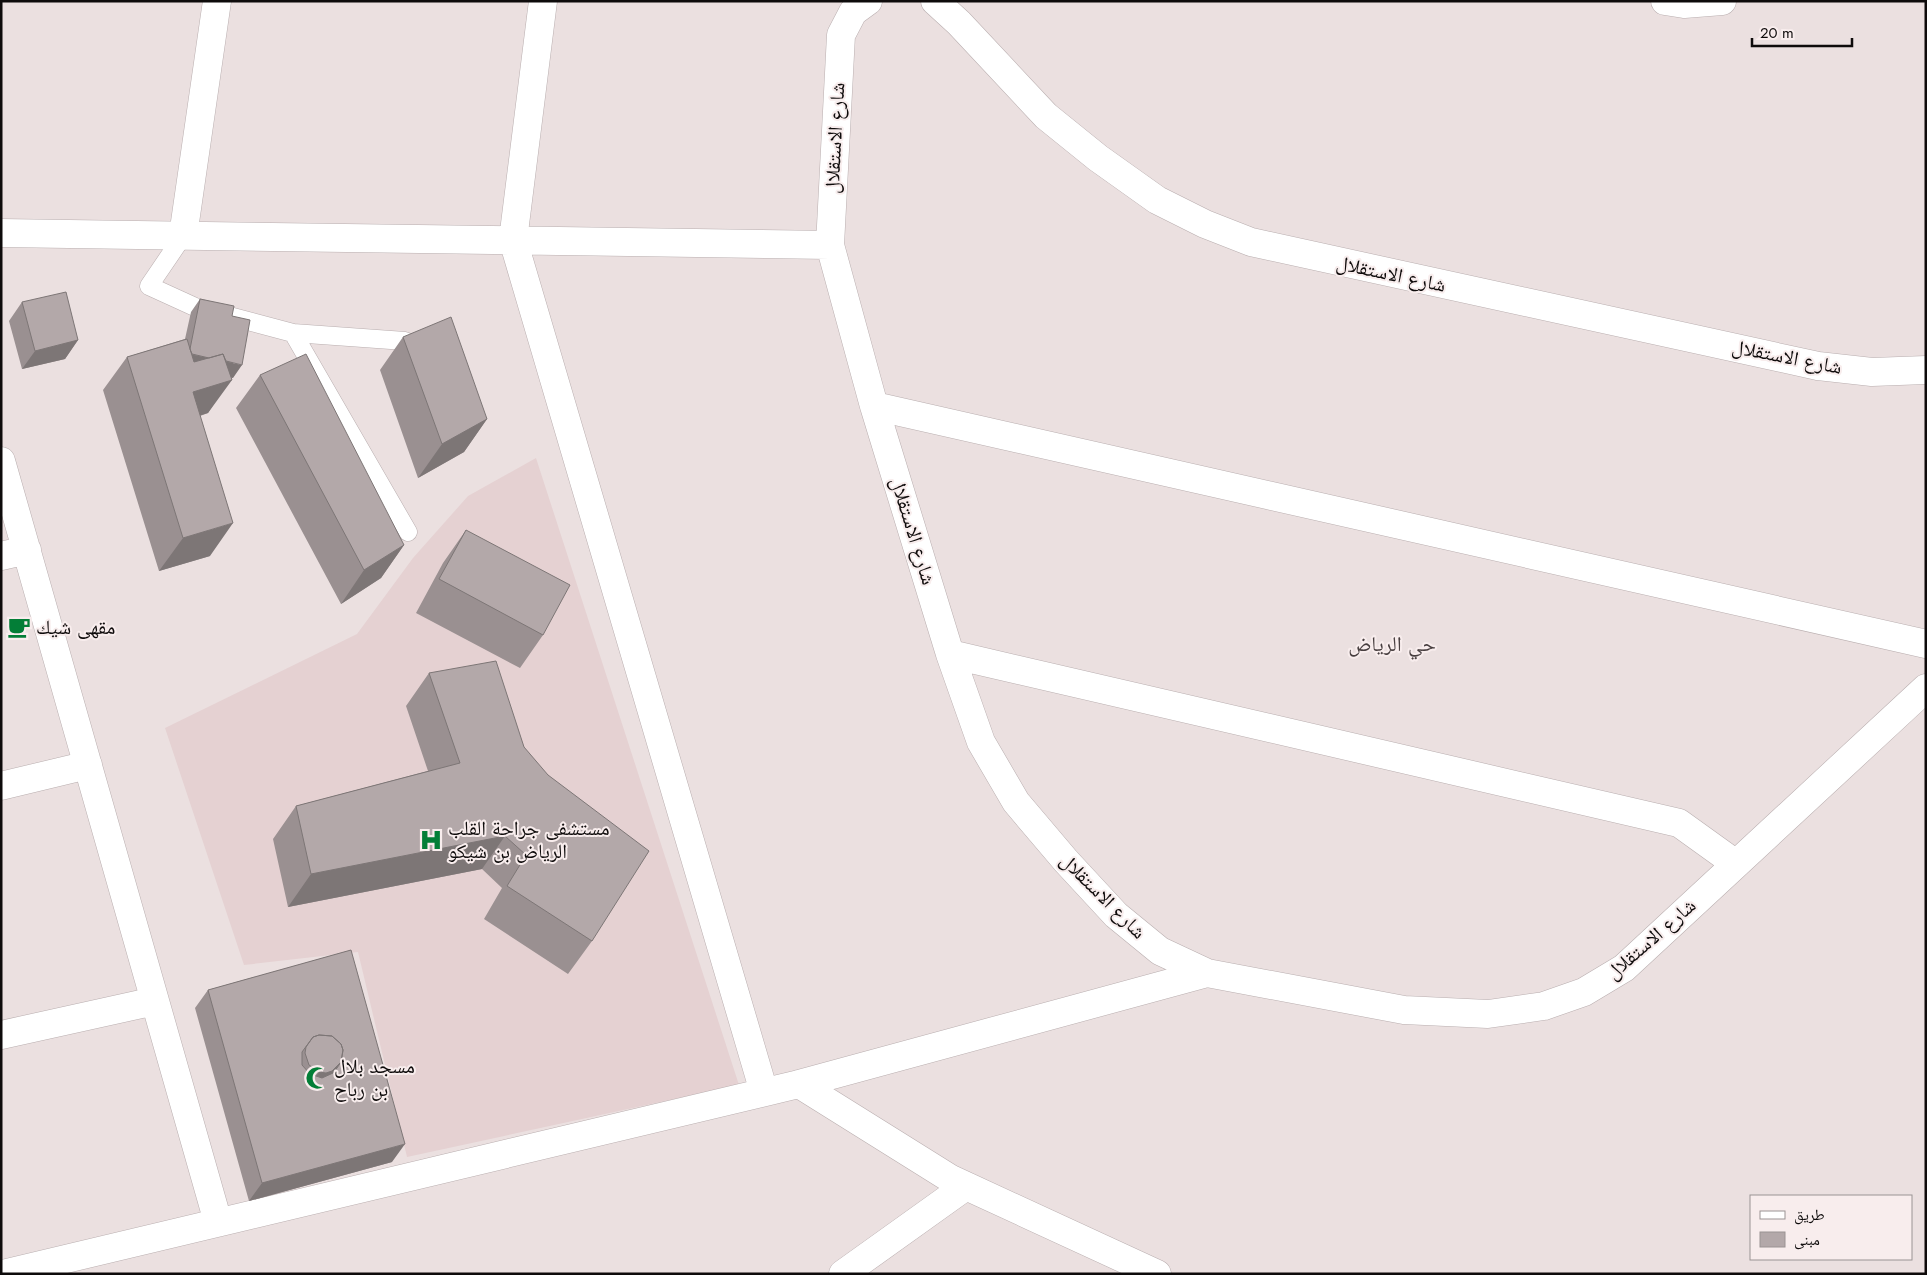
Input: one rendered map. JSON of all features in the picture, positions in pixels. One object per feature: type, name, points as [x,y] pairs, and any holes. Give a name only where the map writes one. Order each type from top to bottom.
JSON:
[{"type":"street","points":[[183,236],[217,1]]},
{"type":"street","points":[[543,1],[513,240],[764,1092]]},
{"type":"street","name":"شارع الاستقلال","points":[[868,1],[853,12],[840,35],[830,245],[874,406],[950,654],[981,742],[1016,802],[1066,861],[1116,914],[1160,951],[1207,973],[1404,1010],[1488,1014],[1544,1006],[1584,992],[1624,968],[1926,688]]},
{"type":"street","name":"شارع الاستقلال","points":[[935,1],[959,23],[1046,116],[1098,158],[1157,200],[1205,224],[1251,242],[1818,366],[1872,372],[1926,370]]},
{"type":"street","points":[[1665,1],[1684,4],[1722,1]]},
{"type":"street","points":[[1,233],[830,245]]},
{"type":"street","points":[[874,406],[1926,644]]},
{"type":"street","points":[[1,461],[14,553],[88,766],[218,1222]]},
{"type":"street","points":[[950,654],[1679,823],[1736,864]]},
{"type":"street","points":[[1,786],[88,766]]},
{"type":"street","points":[[2,1274],[799,1084],[1207,973]]},
{"type":"street","points":[[1,1035],[155,1001]]},
{"type":"street","points":[[799,1084],[951,1179],[1157,1274]]},
{"type":"street","points":[[843,1274],[966,1186]]},
{"type":"lane","points":[[183,236],[150,286],[195,307],[293,334],[405,341]]},
{"type":"lane","points":[[293,334],[408,532]]},
{"type":"shaded area","name":"مستشفى جراحة القلب الرياض بن شيكو","points":[[536,458],[739,1085],[407,1157],[358,952],[244,965],[165,728],[357,634],[413,558],[468,496]]},
{"type":"building","points":[[66,292],[78,340],[35,351],[22,302]]},
{"type":"building","points":[[200,299],[234,306],[232,316],[250,320],[242,365],[226,361],[223,354],[209,358],[192,354],[190,349]]},
{"type":"building","points":[[451,317],[487,419],[442,444],[403,337]]},
{"type":"building","points":[[187,339],[194,362],[223,354],[232,380],[193,392],[233,523],[183,538],[127,357]]},
{"type":"building","points":[[306,354],[404,545],[364,570],[260,375]]},
{"type":"building","points":[[466,530],[570,585],[543,635],[439,579]]},
{"type":"building","points":[[496,661],[524,747],[548,775],[649,851],[592,941],[507,886],[526,855],[505,836],[311,874],[296,806],[460,763],[429,673]]},
{"type":"building","points":[[351,950],[405,1144],[262,1183],[208,990]],"holes":[[[319,1035],[332,1036],[341,1044],[343,1050],[341,1062],[333,1073],[322,1078],[310,1074],[302,1065],[302,1052],[313,1037]]]},
{"type":"building","points":[[319,1035],[332,1036],[341,1044],[343,1050],[341,1062],[332,1071],[326,1073],[319,1072],[309,1065],[305,1053],[306,1047],[313,1037]]},
{"type":"place","name":"مقهى شيك","points":[[19,627]]},
{"type":"place","name":"مستشفى جراحة القلب الرياض بن شيكو","points":[[431,840]]},
{"type":"place","name":"مسجد بلال بن رباح","points":[[317,1078]]},
{"type":"district","name":"حي الرياض","points":[[1392,644]]}]
